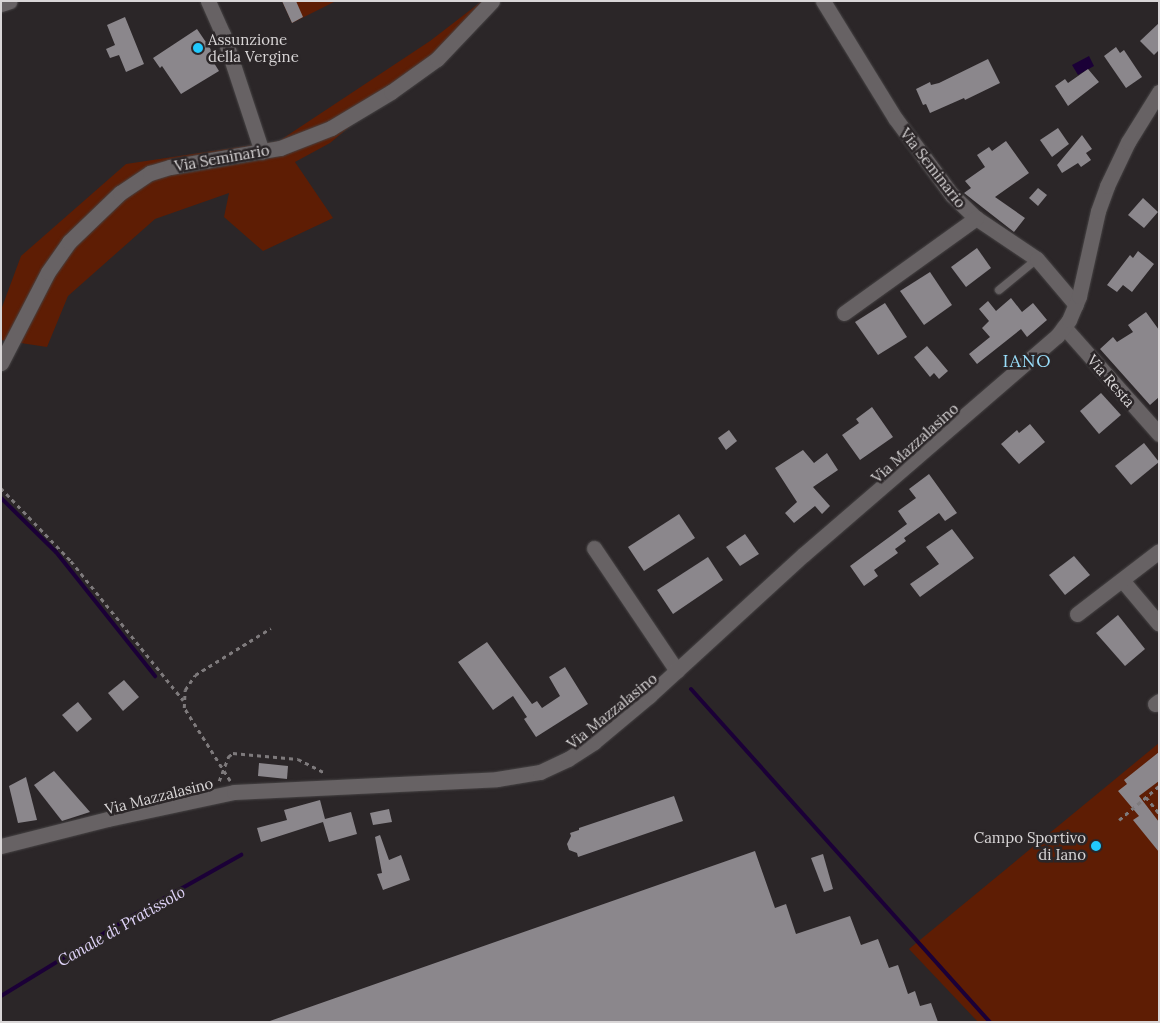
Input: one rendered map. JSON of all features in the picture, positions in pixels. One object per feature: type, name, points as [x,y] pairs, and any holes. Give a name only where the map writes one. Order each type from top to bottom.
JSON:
[{"type":"street","points":[[1,4],[10,1]]},
{"type":"street","points":[[208,1],[223,34],[262,152]]},
{"type":"street","name":"Via Seminario","points":[[1,363],[48,272],[69,242],[120,193],[150,174],[170,167],[262,152],[315,135],[391,92],[437,59],[492,1]]},
{"type":"street","name":"Via Seminario","points":[[823,1],[908,138],[952,195],[976,218],[1037,259],[1076,305]]},
{"type":"street","name":"Via Mazzalasino","points":[[1,846],[126,815],[234,792],[497,779],[540,772],[568,759],[594,742],[677,671],[803,555],[1031,360],[1064,327],[1076,305],[1106,186],[1128,142],[1159,92]]},
{"type":"street","points":[[844,313],[976,218]]},
{"type":"street","name":"Via Resta","points":[[1064,327],[1159,434]]},
{"type":"street","points":[[594,548],[677,671]]},
{"type":"street","points":[[1077,614],[1159,551]]},
{"type":"street","points":[[1122,580],[1159,624]]},
{"type":"lane","points":[[1000,290],[1037,259]]},
{"type":"path","points":[[1,488],[71,561],[183,700],[189,717],[225,770],[234,792]]},
{"type":"path","points":[[183,700],[188,683],[195,675],[271,628]]},
{"type":"path","name":"Via Mazzalasino","points":[[217,783],[223,777],[230,754],[238,753],[298,759],[307,762],[319,771],[334,773]]},
{"type":"path","points":[[1119,820],[1159,786]]},
{"type":"path","points":[[1146,797],[1159,813]]},
{"type":"shaded area","points":[[282,1],[336,1],[292,23]]},
{"type":"shaded area","points":[[482,1],[434,57],[330,143],[295,162],[333,218],[263,251],[224,217],[229,193],[155,219],[68,296],[47,347],[1,340],[1,310],[21,256],[126,164],[279,141],[430,41]]},
{"type":"shaded area","points":[[1089,56],[1094,66],[1078,75],[1072,65]]},
{"type":"shaded area","name":"Campo Sportivo di Iano","points":[[1159,743],[1159,1022],[978,1022],[909,949]]},
{"type":"building","points":[[282,1],[296,1],[303,17],[292,23]]},
{"type":"building","points":[[125,17],[144,64],[126,72],[119,55],[110,58],[106,49],[115,45],[107,25]]},
{"type":"building","points":[[1159,23],[1159,50],[1154,55],[1140,41]]},
{"type":"building","points":[[197,29],[218,60],[214,63],[219,71],[181,94],[162,66],[160,68],[153,58]]},
{"type":"building","points":[[1116,47],[1120,53],[1124,50],[1142,77],[1126,88],[1104,56]]},
{"type":"building","points":[[988,59],[1000,83],[965,100],[964,98],[930,113],[926,104],[923,105],[916,89],[930,82],[931,85],[939,83]]},
{"type":"building","points":[[1088,69],[1099,82],[1068,106],[1055,86],[1065,79],[1068,83]]},
{"type":"building","points":[[1058,128],[1069,144],[1052,157],[1040,140]]},
{"type":"building","points":[[1082,135],[1092,149],[1086,153],[1091,160],[1081,167],[1078,163],[1062,173],[1057,165]]},
{"type":"building","points":[[1006,141],[1029,173],[995,197],[1025,218],[1014,232],[964,193],[971,188],[965,181],[985,167],[977,155],[989,147],[992,151]]},
{"type":"building","points":[[1038,188],[1047,195],[1038,206],[1029,198]]},
{"type":"building","points":[[1143,198],[1158,212],[1144,228],[1128,215]]},
{"type":"building","points":[[977,248],[991,268],[966,287],[951,267]]},
{"type":"building","points":[[1138,251],[1154,264],[1132,292],[1123,285],[1117,292],[1107,285],[1130,255],[1133,258]]},
{"type":"building","points":[[930,272],[952,305],[924,325],[900,291]]},
{"type":"building","points":[[1011,298],[1022,312],[1033,303],[1047,320],[1027,337],[1021,329],[977,364],[969,354],[990,337],[982,328],[989,321],[979,309],[988,301],[996,311]]},
{"type":"building","points":[[885,303],[907,337],[878,355],[855,322]]},
{"type":"building","points":[[1146,312],[1159,330],[1159,397],[1150,405],[1100,349],[1113,337],[1117,342],[1133,332],[1128,325]]},
{"type":"building","points":[[927,346],[948,371],[939,379],[934,373],[930,377],[914,357]]},
{"type":"building","points":[[1101,393],[1121,415],[1099,434],[1080,411]]},
{"type":"building","points":[[872,407],[893,437],[860,460],[842,435],[859,423],[856,419]]},
{"type":"building","points":[[1030,424],[1045,442],[1019,464],[1001,444],[1017,430],[1019,433]]},
{"type":"building","points":[[729,430],[737,441],[726,450],[718,438]]},
{"type":"building","points":[[1144,443],[1159,462],[1131,485],[1115,466]]},
{"type":"building","points":[[803,450],[814,463],[827,453],[838,470],[813,487],[830,506],[822,514],[815,506],[794,523],[785,513],[797,502],[775,468]]},
{"type":"building","points":[[929,474],[957,513],[945,521],[939,513],[904,538],[906,541],[895,549],[898,553],[874,570],[878,576],[864,586],[850,566],[907,524],[898,511],[916,498],[909,489]]},
{"type":"building","points":[[679,514],[695,538],[644,571],[628,547]]},
{"type":"building","points":[[952,529],[974,558],[920,597],[910,584],[939,564],[926,547]]},
{"type":"building","points":[[745,534],[759,554],[740,566],[726,547]]},
{"type":"building","points":[[1074,556],[1090,575],[1065,595],[1049,575]]},
{"type":"building","points":[[708,557],[723,580],[673,614],[657,590]]},
{"type":"building","points":[[1118,615],[1145,649],[1125,666],[1096,633]]},
{"type":"building","points":[[487,642],[532,704],[537,701],[542,708],[560,696],[549,677],[565,667],[588,704],[536,737],[524,719],[527,717],[513,696],[493,710],[458,662]]},
{"type":"building","points":[[124,680],[139,697],[123,711],[108,693]]},
{"type":"building","points":[[78,702],[92,719],[77,732],[62,715]]},
{"type":"building","points":[[1159,752],[1159,781],[1139,796],[1159,822],[1159,852],[1133,820],[1139,816],[1118,791],[1127,784],[1124,780]]},
{"type":"building","points":[[259,763],[288,766],[287,779],[258,776]]},
{"type":"building","points":[[54,771],[90,812],[62,821],[34,785]]},
{"type":"building","points":[[26,777],[37,820],[18,823],[9,786]]},
{"type":"building","points":[[674,796],[683,821],[578,857],[577,853],[569,850],[567,844],[571,836],[570,833],[579,830],[579,828]]},
{"type":"building","points":[[320,800],[325,819],[351,812],[357,834],[329,842],[323,822],[261,842],[257,828],[287,820],[284,810]]},
{"type":"building","points":[[389,809],[392,822],[373,825],[370,813]]},
{"type":"building","points":[[380,835],[389,860],[401,855],[410,880],[383,890],[377,874],[382,873],[375,837]]},
{"type":"building","points":[[755,851],[775,908],[786,904],[796,934],[850,916],[861,945],[878,939],[889,968],[898,965],[908,994],[915,991],[920,1006],[931,1003],[938,1022],[267,1022]]},
{"type":"building","points":[[823,854],[833,889],[824,892],[811,858]]},
{"type":"waterway","points":[[1,498],[56,552],[155,676]]},
{"type":"waterway","points":[[691,689],[990,1022]]},
{"type":"waterway","name":"Canale di Pratissolo","points":[[1,996],[129,918],[241,855]]},
{"type":"place","name":"Assunzione della Vergine","points":[[198,48]]},
{"type":"place","name":"Campo Sportivo di Iano","points":[[1096,846]]},
{"type":"district","name":"IANO","points":[[1027,361]]}]
